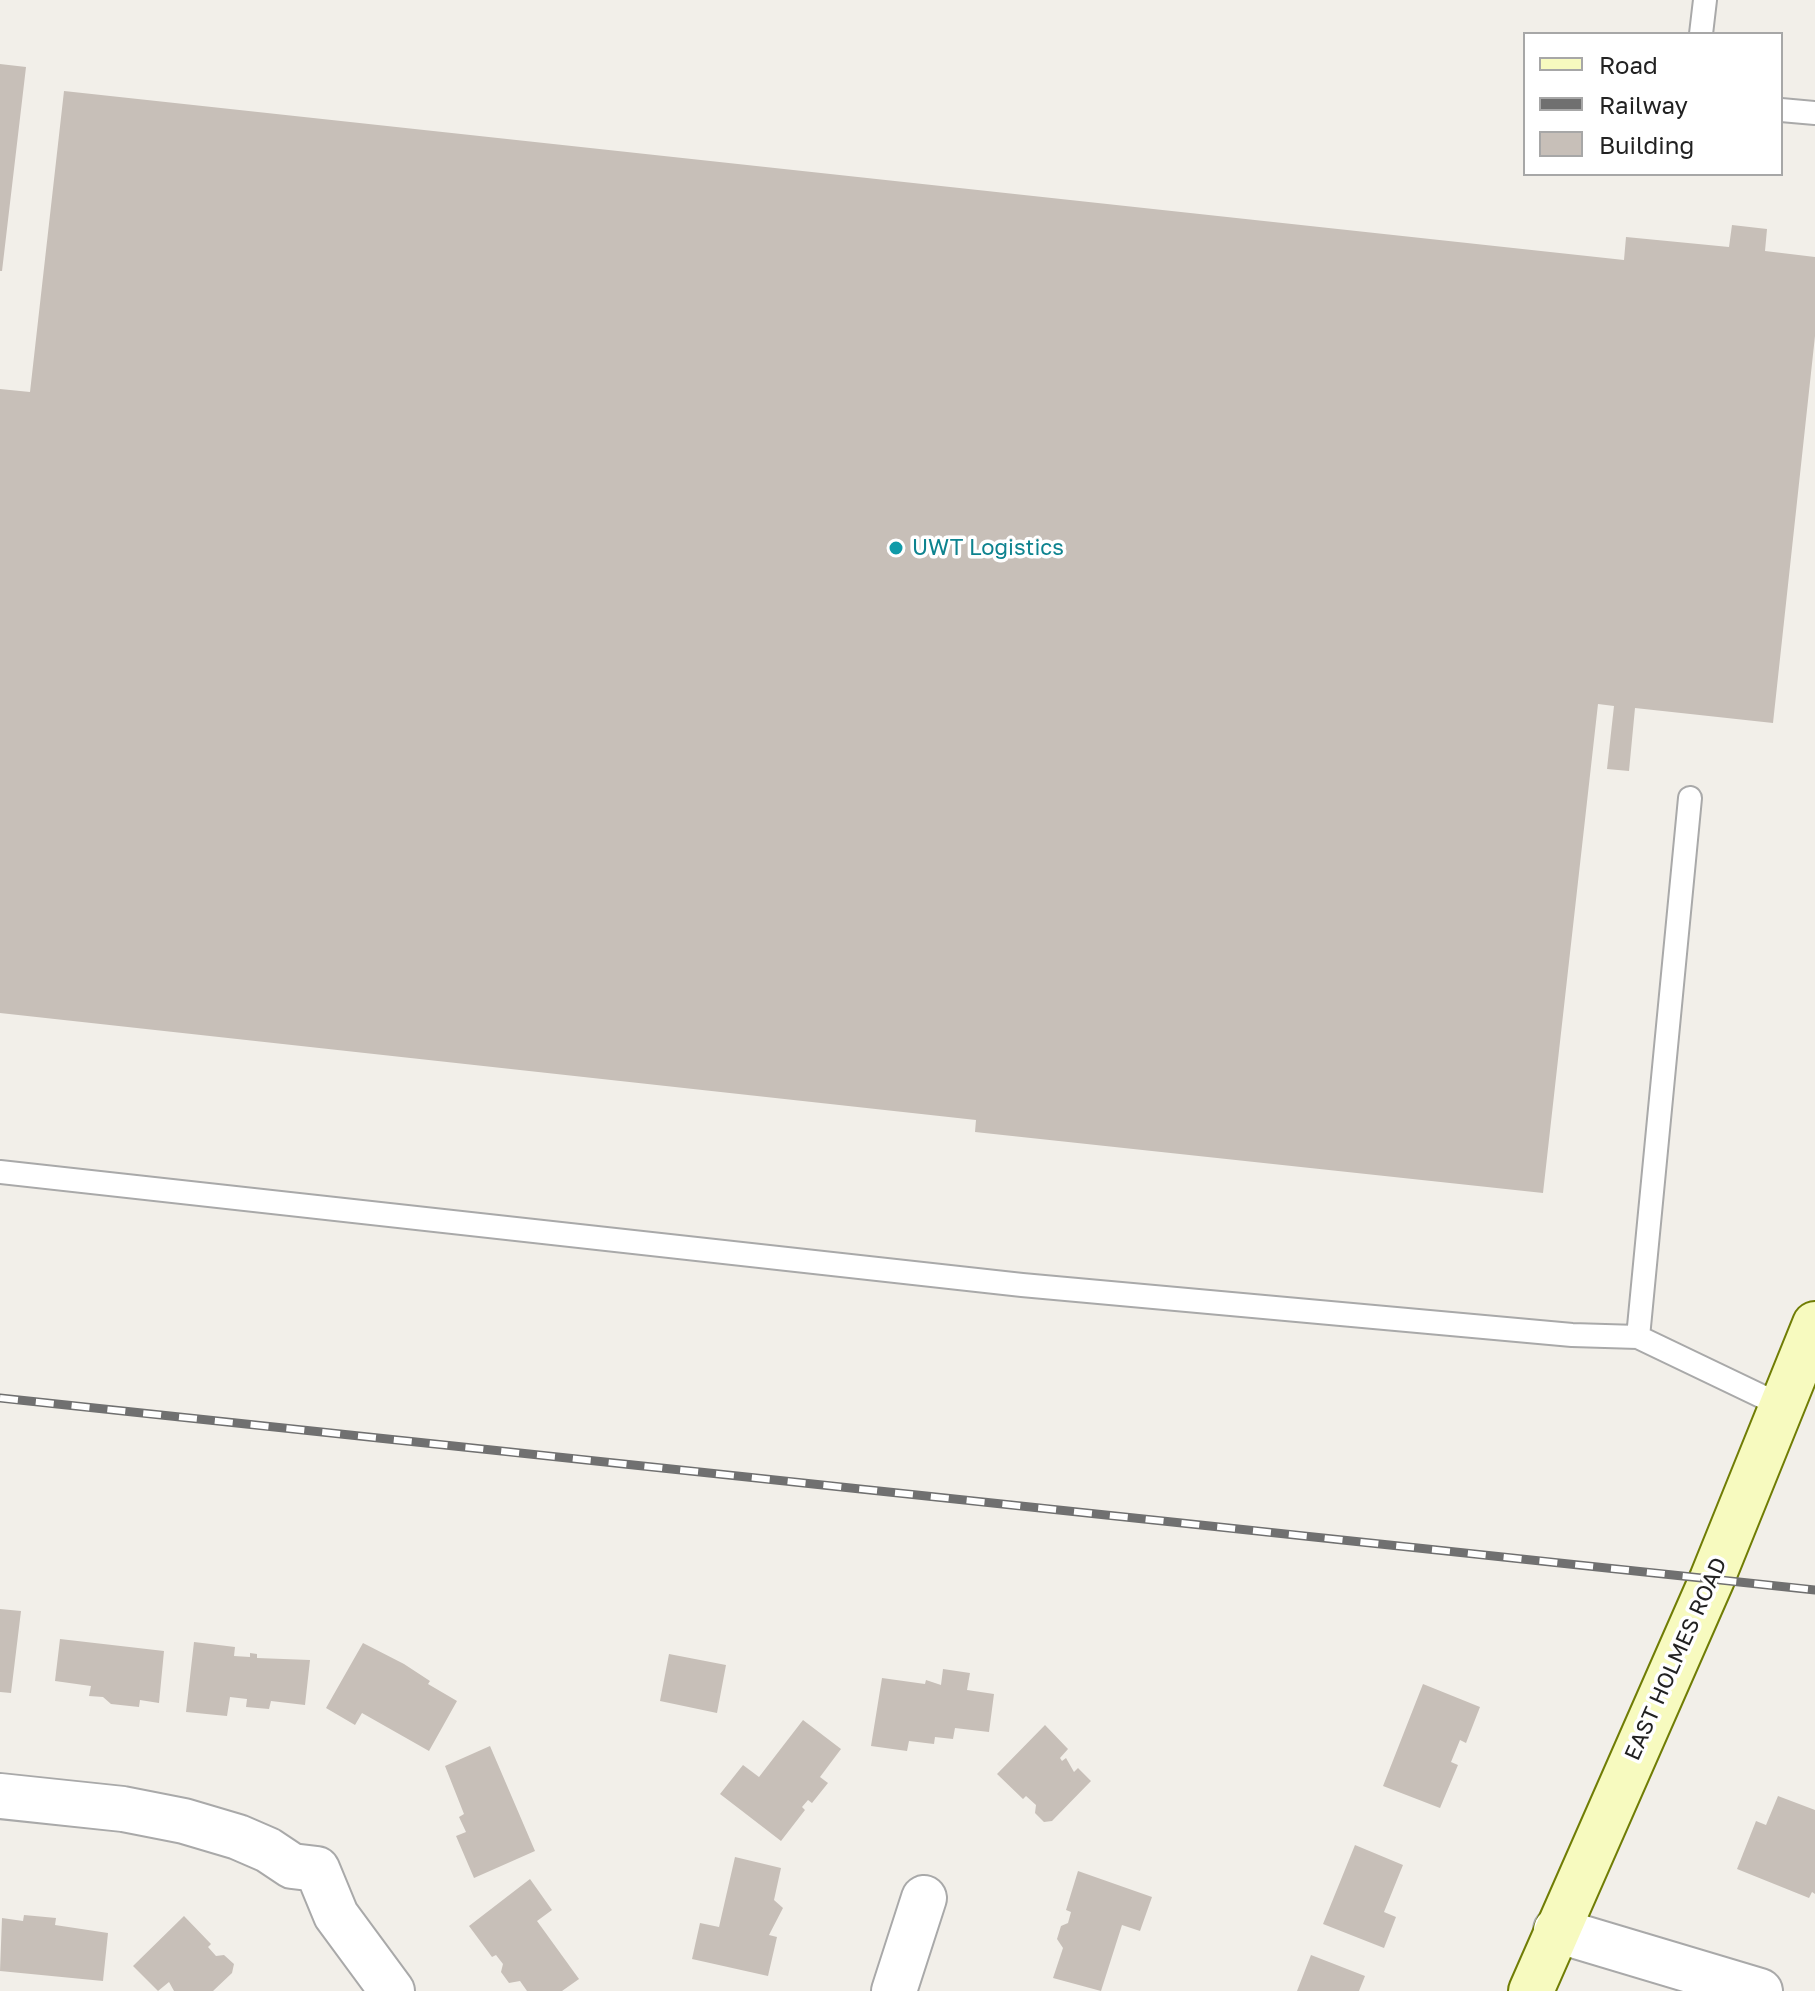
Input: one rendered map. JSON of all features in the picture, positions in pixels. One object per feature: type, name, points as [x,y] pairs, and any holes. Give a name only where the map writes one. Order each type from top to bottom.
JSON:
[{"type":"main road","name":"EAST HOLMES ROAD","points":[[1531,1991],[1712,1579],[1815,1324]]},
{"type":"street","points":[[0,1796],[123,1809],[184,1821],[238,1837],[268,1850],[292,1866],[317,1869],[336,1915],[392,1991]]},
{"type":"street","points":[[894,1991],[924,1898]]},
{"type":"street","points":[[1556,1930],[1760,1991]]},
{"type":"lane","points":[[1701,32],[1705,0]]},
{"type":"lane","points":[[1783,110],[1815,113]]},
{"type":"lane","points":[[1638,1337],[1690,798]]},
{"type":"lane","points":[[0,1172],[1022,1285],[1572,1335],[1638,1337],[1782,1406]]},
{"type":"building","points":[[0,64],[26,67],[2,271],[0,271]]},
{"type":"building","name":"UWT Logistics","points":[[64,91],[1624,260],[1626,237],[1729,247],[1732,225],[1767,229],[1765,251],[1815,257],[1815,336],[1773,723],[1635,708],[1629,771],[1607,769],[1614,706],[1598,704],[1543,1193],[975,1132],[976,1120],[0,1013],[0,389],[30,392]]},
{"type":"building","points":[[0,1609],[21,1611],[11,1693],[0,1692]]},
{"type":"building","points":[[60,1639],[164,1651],[159,1703],[140,1700],[139,1707],[111,1704],[103,1697],[89,1696],[91,1686],[55,1681]]},
{"type":"building","points":[[194,1642],[235,1647],[234,1656],[250,1657],[250,1653],[257,1654],[257,1658],[310,1660],[305,1705],[271,1701],[269,1709],[246,1707],[247,1699],[230,1697],[227,1716],[186,1712]]},
{"type":"building","points":[[363,1643],[404,1664],[430,1681],[428,1684],[457,1701],[429,1751],[362,1713],[355,1725],[326,1708]]},
{"type":"building","points":[[669,1654],[726,1665],[717,1713],[660,1701]]},
{"type":"building","points":[[943,1669],[970,1673],[967,1690],[994,1694],[989,1732],[955,1728],[953,1739],[935,1737],[934,1744],[909,1741],[907,1751],[871,1746],[882,1678],[925,1684],[926,1680],[941,1685]]},
{"type":"building","points":[[1423,1684],[1480,1707],[1466,1743],[1460,1740],[1451,1762],[1458,1765],[1440,1808],[1383,1786]]},
{"type":"building","points":[[803,1720],[841,1749],[820,1777],[828,1783],[812,1803],[808,1800],[802,1807],[805,1810],[781,1841],[720,1794],[743,1765],[759,1777]]},
{"type":"building","points":[[1045,1725],[1068,1749],[1060,1758],[1062,1761],[1066,1758],[1074,1772],[1078,1768],[1091,1781],[1052,1821],[1044,1822],[1035,1813],[1036,1805],[1026,1796],[1023,1799],[997,1774]]},
{"type":"building","points":[[490,1746],[535,1851],[474,1878],[456,1836],[466,1832],[459,1817],[464,1814],[445,1766]]},
{"type":"building","points":[[1778,1796],[1815,1810],[1815,1894],[1812,1892],[1809,1898],[1737,1869],[1756,1821],[1766,1825]]},
{"type":"building","points":[[1355,1845],[1403,1865],[1384,1912],[1396,1917],[1384,1948],[1323,1924]]},
{"type":"building","points":[[735,1857],[781,1868],[774,1900],[783,1908],[769,1935],[777,1937],[768,1976],[692,1959],[700,1923],[719,1927]]},
{"type":"building","points":[[1078,1871],[1152,1897],[1140,1931],[1122,1925],[1101,1991],[1053,1978],[1063,1948],[1057,1939],[1061,1926],[1068,1923],[1071,1912],[1066,1910]]},
{"type":"building","points":[[530,1879],[552,1910],[537,1921],[579,1979],[562,1991],[527,1991],[520,1981],[509,1983],[501,1972],[503,1964],[496,1955],[492,1957],[469,1926]]},
{"type":"building","points":[[24,1915],[56,1918],[55,1925],[108,1933],[103,1981],[0,1971],[2,1918],[23,1921]]},
{"type":"building","points":[[184,1916],[211,1944],[208,1947],[216,1956],[224,1955],[234,1964],[232,1973],[213,1991],[174,1991],[169,1982],[158,1991],[133,1966]]},
{"type":"building","points":[[1311,1955],[1365,1976],[1359,1991],[1297,1991]]},
{"type":"railway","points":[[0,1398],[1815,1590]]},
{"type":"place","name":"UWT Logistics","points":[[896,548]]}]
